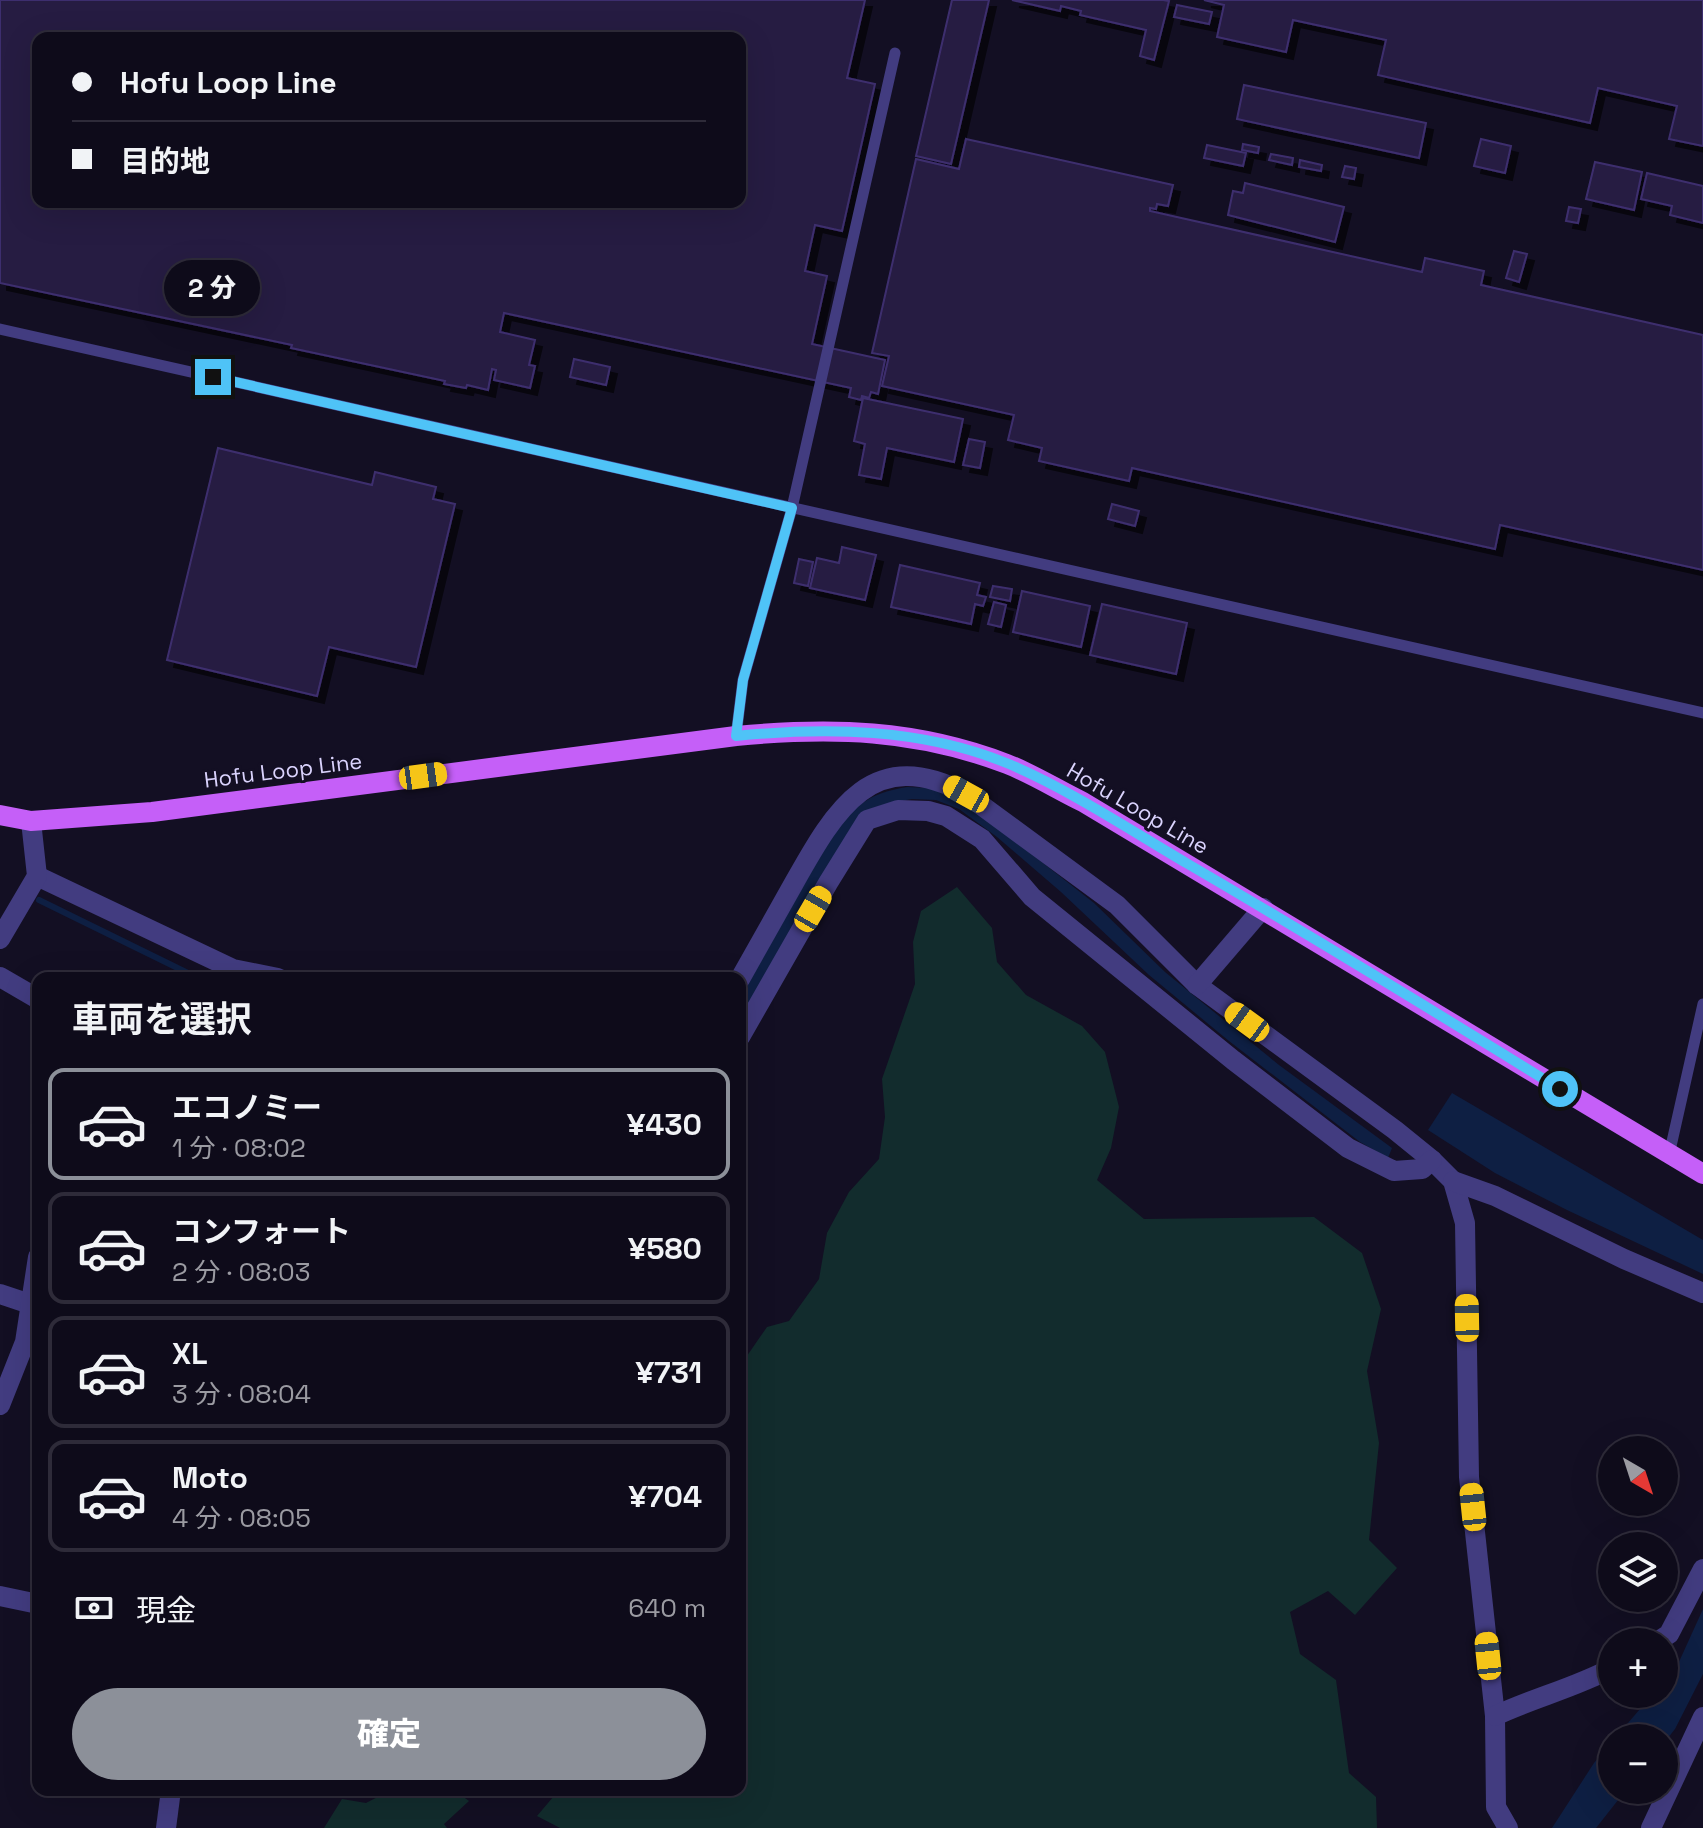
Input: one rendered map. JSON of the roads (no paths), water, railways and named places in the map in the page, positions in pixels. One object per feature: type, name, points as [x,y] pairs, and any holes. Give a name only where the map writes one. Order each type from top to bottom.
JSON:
[{"type":"main road","name":"Hofu Loop Line","points":[[0,815],[31,821],[152,812],[801,730],[907,736],[1008,764],[1083,802],[1703,1174]]},
{"type":"street","points":[[744,972],[824,829],[844,805],[879,781],[915,776],[942,780],[966,794],[1117,905],[1197,985],[1432,1160],[1453,1181],[1495,1196],[1624,1259],[1703,1293]]},
{"type":"street","points":[[746,1026],[867,820],[898,810],[928,811],[946,816],[982,839],[1032,897],[1233,1060],[1348,1148],[1394,1171],[1422,1169],[1432,1160]]},
{"type":"street","points":[[0,939],[37,876],[31,821]]},
{"type":"street","points":[[37,876],[233,969],[248,972]]},
{"type":"street","points":[[1197,985],[1263,908]]},
{"type":"street","points":[[0,977],[32,996]]},
{"type":"street","points":[[1453,1181],[1465,1223],[1469,1477],[1495,1716],[1496,1807],[1508,1828]]},
{"type":"street","points":[[0,1294],[32,1297]]},
{"type":"street","points":[[0,1405],[25,1342],[32,1307]]},
{"type":"street","points":[[1672,1628],[1703,1569]]},
{"type":"street","points":[[0,1596],[32,1603]]},
{"type":"street","points":[[1495,1716],[1598,1675]]},
{"type":"street","points":[[1651,1828],[1703,1717]]},
{"type":"street","points":[[166,1828],[170,1796]]},
{"type":"lane","points":[[736,736],[743,680],[792,508],[895,53]]},
{"type":"lane","points":[[0,329],[1703,713]]},
{"type":"lane","points":[[1669,1155],[1703,1004]]},
{"type":"water","points":[[907,787],[931,788],[955,797],[1094,903],[1165,972],[1279,1065],[1392,1148],[1388,1158],[1360,1142],[1229,1041],[1149,975],[997,837],[959,809],[936,800],[912,799],[889,803],[746,1012],[746,987],[832,835],[848,815],[882,793]]},
{"type":"water","points":[[1452,1093],[1703,1240],[1703,1274],[1495,1173],[1428,1130]]},
{"type":"water","points":[[1703,1609],[1703,1674],[1678,1724],[1627,1724],[1641,1708],[1678,1708],[1678,1664]]},
{"type":"water","points":[[1598,1758],[1598,1804],[1615,1804],[1596,1828],[1552,1828]]},
{"type":"waterway","points":[[39,900],[186,972]]}]
